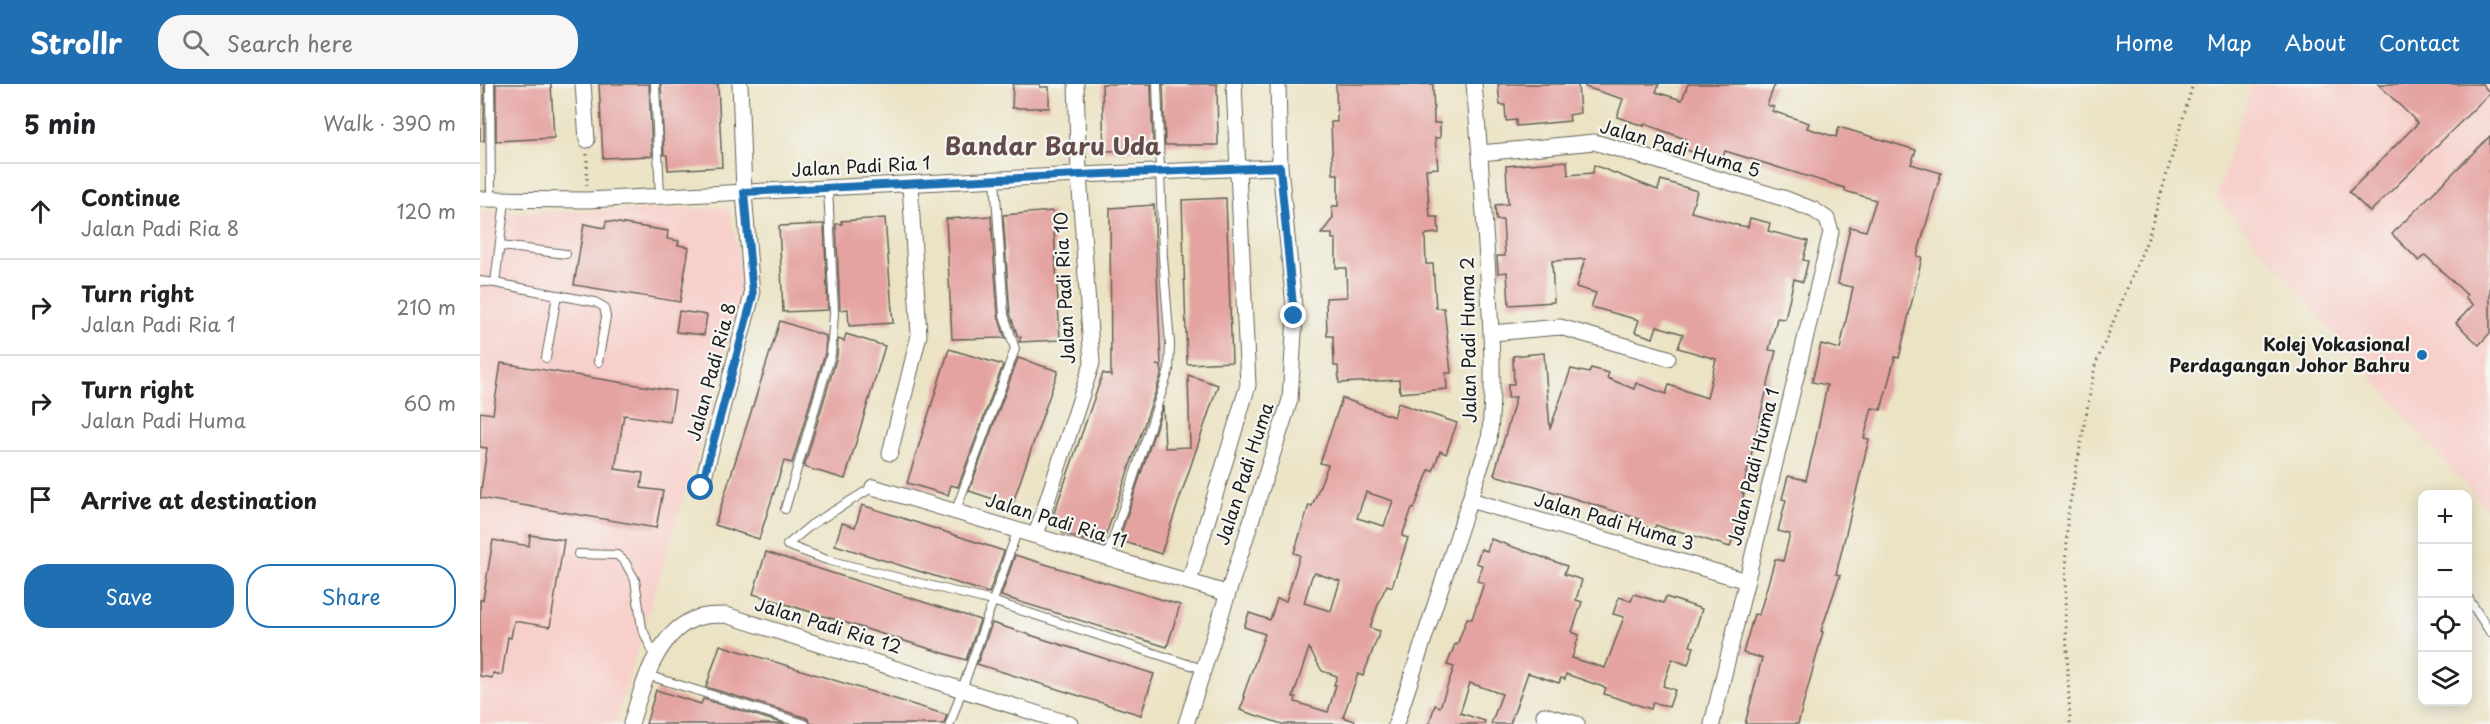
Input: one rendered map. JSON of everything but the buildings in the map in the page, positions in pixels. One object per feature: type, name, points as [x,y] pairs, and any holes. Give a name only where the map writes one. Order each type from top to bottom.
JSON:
[{"type":"street","points":[[583,84],[587,140]]},
{"type":"street","name":"Jalan Padi Ria 8","points":[[701,488],[753,295],[744,192],[740,84]]},
{"type":"street","name":"Jalan Padi Ria 10","points":[[1036,535],[1092,363],[1079,175],[1076,84]]},
{"type":"street","name":"Jalan Padi Huma","points":[[1189,582],[1248,385],[1234,84]]},
{"type":"street","name":"Jalan Padi Huma","points":[[1186,724],[1226,593],[1290,400],[1294,316],[1280,167],[1278,84]]},
{"type":"street","name":"Jalan Padi Huma 2","points":[[1395,724],[1489,441],[1492,409],[1491,333],[1481,153],[1474,84]]},
{"type":"street","name":"Jalan Padi Huma 5","points":[[1481,153],[1594,142],[1786,199],[1814,210],[1827,219]]},
{"type":"street","name":"Jalan Padi Ria 1","points":[[492,200],[587,200],[1280,167]]},
{"type":"street","points":[[890,453],[919,335],[910,184]]},
{"type":"street","name":"Jalan Padi Huma 1","points":[[1712,724],[1831,232],[1827,219]]},
{"type":"street","points":[[1491,333],[1560,327],[1668,358]]},
{"type":"street","name":"Jalan Padi Ria 11","points":[[873,487],[956,510],[1226,593]]},
{"type":"street","name":"Jalan Padi Huma 3","points":[[1470,500],[1747,581]]},
{"type":"street","name":"Jalan Padi Ria 12","points":[[631,724],[646,674],[655,657],[674,634],[693,619],[708,615],[726,615],[1071,724]]},
{"type":"street","points":[[1544,715],[1577,724]]},
{"type":"lane","points":[[490,84],[492,200],[501,246],[495,283]]},
{"type":"lane","points":[[655,84],[660,196]]},
{"type":"lane","points":[[1107,557],[1168,370],[1170,344],[1163,257],[1156,84]]},
{"type":"lane","points":[[956,510],[1015,349],[1004,315],[995,180]]},
{"type":"lane","points":[[786,509],[831,354],[834,313],[828,188]]},
{"type":"lane","points":[[501,246],[566,254]]},
{"type":"lane","points":[[480,280],[595,302],[604,308],[606,317],[598,362]]},
{"type":"lane","points":[[546,358],[557,295]]},
{"type":"lane","points":[[873,487],[811,525],[786,545],[827,560],[992,601],[1203,669]]},
{"type":"lane","points":[[950,724],[1018,529]]},
{"type":"lane","points":[[578,554],[617,555],[625,562],[635,580],[642,628],[655,657]]},
{"type":"lane","points":[[2472,604],[2490,632]]},
{"type":"lane","points":[[646,674],[805,724]]},
{"type":"path","points":[[2070,724],[2066,626],[2067,519],[2094,366],[2148,238],[2193,84]]},
{"type":"path","points":[[587,140],[587,200]]},
{"type":"shaded area","name":"Kolej Vokasional Perdagangan Johor Bahru","points":[[2251,84],[2490,84],[2490,514],[2472,493],[2472,490],[2469,490],[2217,197]]},
{"type":"shaded area","points":[[729,208],[746,291],[615,724],[480,724],[480,213]]},
{"type":"place","name":"Kolej Vokasional Perdagangan Johor Bahru","points":[[2422,355]]},
{"type":"district","name":"Bandar Baru Uda","points":[[1053,147]]},
{"type":"route","points":[[701,488],[753,295],[744,192],[1280,167],[1294,316]]}]
